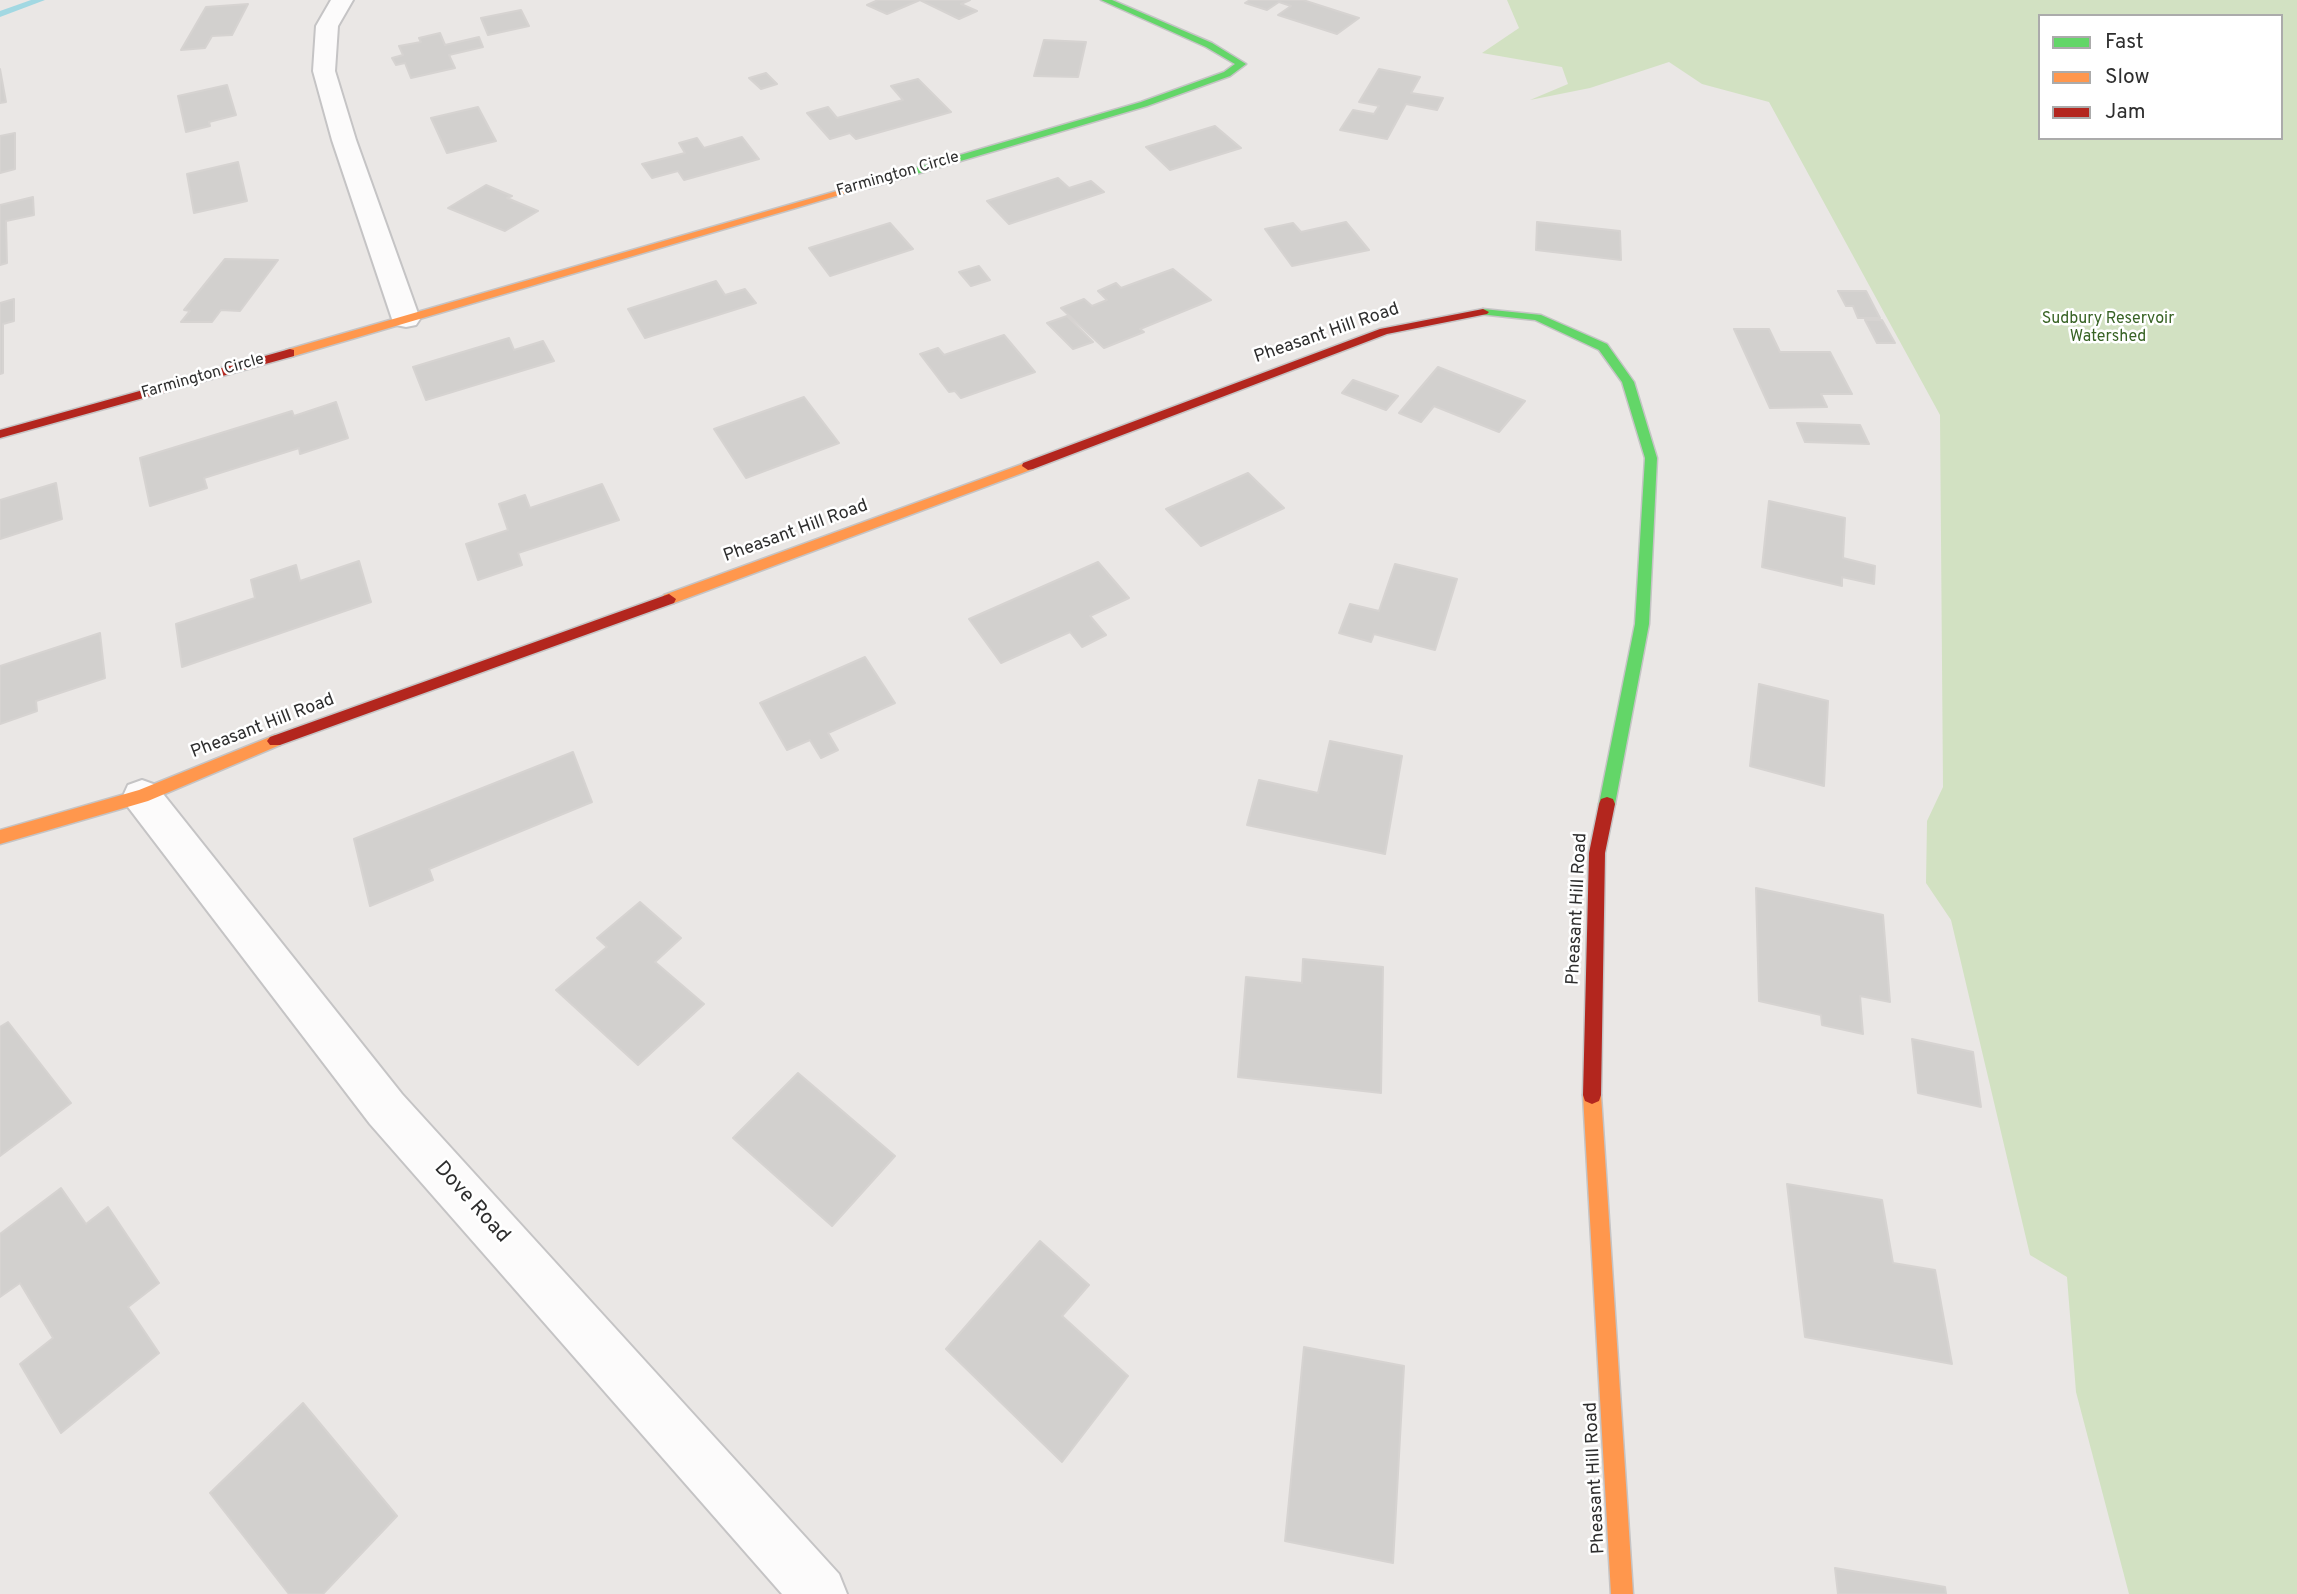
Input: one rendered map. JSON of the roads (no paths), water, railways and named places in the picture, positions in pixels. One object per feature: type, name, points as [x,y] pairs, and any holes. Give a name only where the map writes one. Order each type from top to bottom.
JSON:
[{"type":"street","points":[[342,0],[327,26],[324,71],[344,140],[406,320]]},
{"type":"street","name":"Farmington Circle","points":[[0,434],[406,320],[1144,104],[1227,74],[1241,64],[1209,45],[1105,0]]},
{"type":"street","name":"Pheasant Hill Road","points":[[0,838],[142,796],[251,750],[802,551],[1384,331],[1478,312],[1537,317],[1603,347],[1628,383],[1651,458],[1642,624],[1597,853],[1592,1032],[1591,1087],[1622,1594]]},
{"type":"street","name":"Dove Road","points":[[142,796],[386,1109],[819,1594]]},
{"type":"waterway","points":[[0,14],[40,0]]},
{"type":"park label","name":"Sudbury Reservoir Watershed","points":[[2108,329]]}]
